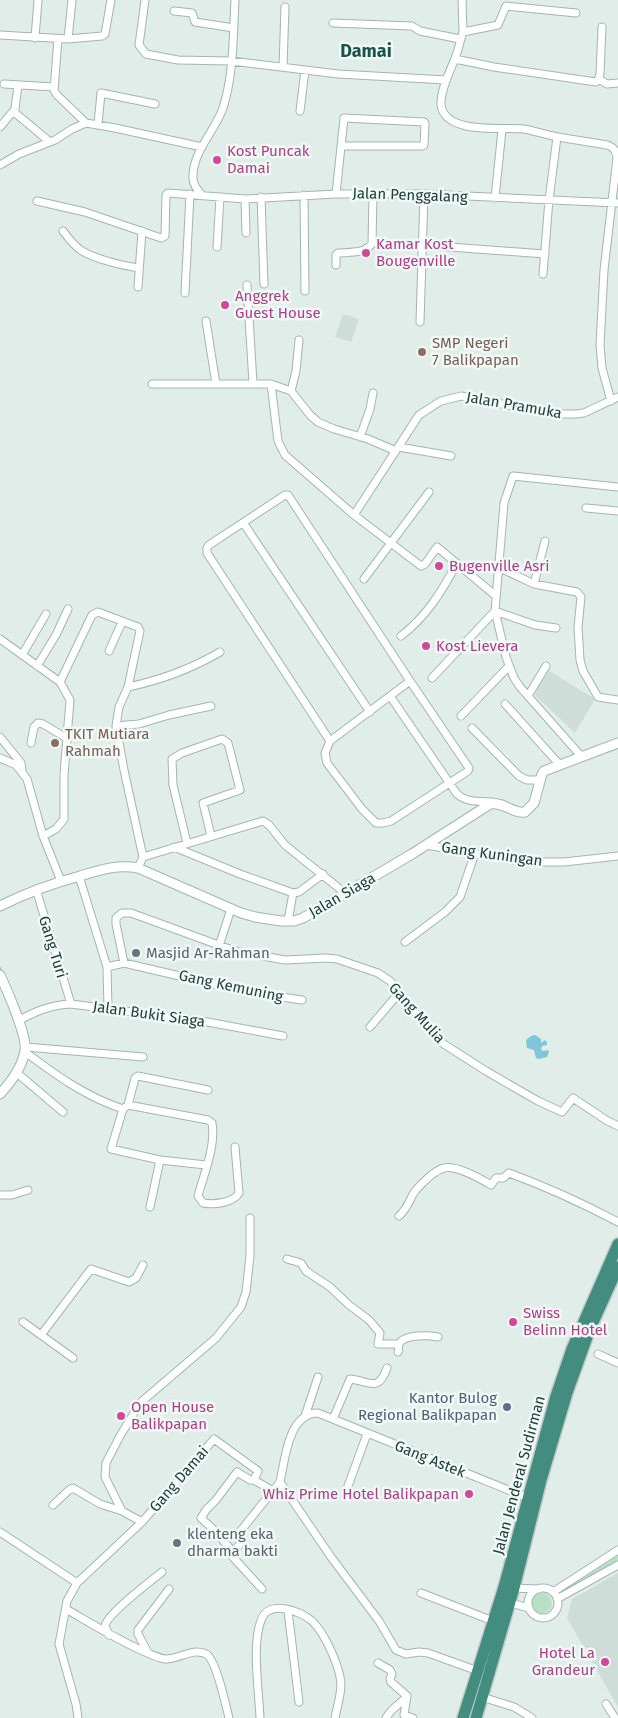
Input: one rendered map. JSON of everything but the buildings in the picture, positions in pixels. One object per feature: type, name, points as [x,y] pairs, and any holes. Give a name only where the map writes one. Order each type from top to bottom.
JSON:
[{"type":"highway","name":"Jalan Jenderal Sudirman","points":[[476,1718],[505,1602],[586,1328],[618,1244]]},
{"type":"highway","name":"Jalan Jenderal Sudirman","points":[[509,1588],[528,1498],[556,1396],[572,1350],[586,1328],[618,1267]]},
{"type":"highway","name":"Jalan Jenderal Sudirman","points":[[463,1718],[493,1621],[505,1602]]},
{"type":"street","points":[[35,38],[38,0]]},
{"type":"street","points":[[68,40],[72,0]]},
{"type":"street","points":[[0,35],[68,40],[102,36],[111,0]]},
{"type":"street","points":[[145,0],[139,45],[146,54],[178,60],[231,61],[338,74],[446,80]]},
{"type":"street","points":[[202,195],[196,190],[193,174],[202,147],[223,109],[232,72],[231,61],[236,0]]},
{"type":"street","points":[[462,0],[463,32],[446,80],[441,104],[443,113],[446,116],[464,126],[502,130],[523,129],[612,146],[616,152],[615,203],[604,270],[600,345],[602,368],[614,399]]},
{"type":"street","points":[[463,32],[498,25],[506,6],[576,13]]},
{"type":"street","points":[[283,67],[285,7]]},
{"type":"street","points":[[174,11],[192,13],[195,22],[234,28]]},
{"type":"street","points":[[333,23],[412,26],[420,31],[460,39]]},
{"type":"street","points":[[599,79],[602,27]]},
{"type":"street","points":[[58,39],[54,87],[57,95],[86,123]]},
{"type":"street","points":[[455,59],[596,82],[599,79]]},
{"type":"street","points":[[300,111],[305,70]]},
{"type":"street","points":[[599,79],[607,84],[618,83]]},
{"type":"street","points":[[4,84],[54,87]]},
{"type":"street","points":[[0,127],[16,109],[18,86]]},
{"type":"street","points":[[98,124],[102,93],[155,104]]},
{"type":"street","points":[[14,112],[50,142]]},
{"type":"street","points":[[336,194],[344,118],[424,122],[425,124],[424,144],[422,146],[342,146]]},
{"type":"street","points":[[0,165],[19,154],[50,142],[86,123],[202,147]]},
{"type":"street","points":[[495,198],[502,130]]},
{"type":"street","points":[[543,274],[549,200],[557,137]]},
{"type":"street","name":"Jalan Penggalang","points":[[142,232],[161,238],[164,237],[167,194],[245,199],[336,194],[424,194],[615,203]]},
{"type":"street","points":[[185,293],[190,194]]},
{"type":"street","points":[[336,266],[336,255],[338,252],[361,252],[372,244],[374,227],[373,194]]},
{"type":"street","points":[[420,322],[424,194]]},
{"type":"street","points":[[304,196],[305,291]]},
{"type":"street","points":[[217,246],[220,197]]},
{"type":"street","points":[[261,197],[264,284]]},
{"type":"street","points":[[245,199],[246,232]]},
{"type":"street","points":[[37,201],[85,212],[142,232],[138,287]]},
{"type":"street","points":[[64,231],[74,244],[84,252],[139,268]]},
{"type":"street","points":[[423,245],[545,254]]},
{"type":"street","points":[[247,284],[253,383]]},
{"type":"street","points":[[206,321],[216,384]]},
{"type":"street","points":[[291,391],[296,370],[299,340]]},
{"type":"street","points":[[152,384],[270,384],[291,391],[314,419],[334,429],[397,449],[451,456]]},
{"type":"street","points":[[270,384],[278,441],[285,454],[354,515],[421,566],[426,564],[437,547],[496,596]]},
{"type":"street","points":[[360,437],[370,409],[373,393]]},
{"type":"street","name":"Jalan Pramuka","points":[[354,515],[419,415],[433,405],[451,397],[461,396],[552,414],[576,414],[584,413],[614,399]]},
{"type":"street","points":[[581,756],[514,678],[500,637],[494,611],[504,503],[513,476],[618,487]]},
{"type":"street","points":[[364,579],[428,492]]},
{"type":"street","points":[[330,741],[207,553],[207,548],[210,545],[285,495],[288,495],[470,769],[450,784],[391,821],[376,823],[362,809],[327,763],[325,753],[330,741],[410,681]]},
{"type":"street","points":[[586,508],[618,511]]},
{"type":"street","points":[[244,524],[370,712]]},
{"type":"street","points":[[534,584],[545,541]]},
{"type":"street","points":[[402,636],[434,602],[457,563]]},
{"type":"street","points":[[498,567],[534,584],[577,592],[581,597],[578,627],[581,666],[599,698],[618,700]]},
{"type":"street","points":[[37,666],[56,635],[68,609]]},
{"type":"street","points":[[494,611],[535,625],[556,628]]},
{"type":"street","points":[[432,678],[494,611]]},
{"type":"street","points":[[60,682],[92,615],[98,612],[140,629],[128,688],[119,707],[116,726],[143,857],[138,868]]},
{"type":"street","points":[[22,655],[46,614]]},
{"type":"street","points":[[110,651],[122,622]]},
{"type":"street","points":[[0,639],[60,682],[70,700],[64,775],[64,819],[56,829],[43,836]]},
{"type":"street","points":[[128,688],[154,682],[190,668],[220,652]]},
{"type":"street","points":[[462,716],[509,666]]},
{"type":"street","points":[[528,696],[546,666]]},
{"type":"street","points":[[390,696],[457,794],[468,800],[496,802],[518,812],[526,812],[534,803],[544,771],[618,743]]},
{"type":"street","points":[[505,704],[560,764]]},
{"type":"street","points":[[116,726],[139,724],[211,706]]},
{"type":"street","points":[[31,742],[34,727],[38,723],[68,739]]},
{"type":"street","points":[[472,728],[519,776],[527,780],[540,780]]},
{"type":"street","points":[[0,737],[21,763],[22,771]]},
{"type":"street","points":[[187,842],[173,785],[172,759],[182,753],[222,739],[228,743],[240,790],[203,803],[211,836]]},
{"type":"street","points":[[0,758],[16,765],[27,779],[43,836],[62,881]]},
{"type":"street","name":"Jalan Siaga","points":[[0,906],[36,889],[116,866],[127,866],[138,868],[231,909],[255,917],[288,921],[303,918],[426,845],[484,807],[496,802]]},
{"type":"street","points":[[143,857],[187,842],[263,821],[269,825],[285,845],[346,893]]},
{"type":"street","name":"Gang Kuningan","points":[[426,845],[524,862],[541,863],[618,856]]},
{"type":"street","points":[[174,848],[293,893],[299,892],[323,874]]},
{"type":"street","points":[[406,942],[445,912],[460,897],[475,853]]},
{"type":"street","points":[[78,876],[107,967],[108,1009]]},
{"type":"street","name":"Gang Turi","points":[[36,889],[71,1004]]},
{"type":"street","points":[[288,921],[293,893]]},
{"type":"street","points":[[219,946],[231,909]]},
{"type":"street","name":"Gang Mulia","points":[[124,962],[116,924],[116,918],[122,913],[130,913],[219,946],[244,953],[285,960],[337,959],[378,973],[390,981],[439,1040],[486,1071],[538,1101],[562,1112],[573,1098],[618,1126]]},
{"type":"street","name":"Gang Kemuning","points":[[107,967],[124,962],[248,992],[302,1000]]},
{"type":"street","points":[[0,975],[18,1020],[25,1050],[16,1073],[0,1094]]},
{"type":"street","points":[[370,1027],[399,993]]},
{"type":"street","name":"Jalan Bukit Siaga","points":[[18,1020],[36,1010],[55,1005],[71,1004],[202,1021],[283,1036]]},
{"type":"street","points":[[25,1050],[143,1057]]},
{"type":"street","points":[[25,1050],[78,1090],[105,1103],[208,1120],[212,1123],[211,1153],[198,1196],[202,1203],[207,1204],[234,1199],[239,1192],[235,1147]]},
{"type":"street","points":[[16,1073],[63,1112]]},
{"type":"street","points":[[206,1165],[160,1160],[111,1149],[110,1147],[135,1078],[138,1076],[208,1090]]},
{"type":"street","points":[[150,1207],[160,1160]]},
{"type":"street","points":[[399,1216],[407,1209],[418,1188],[437,1171],[447,1168],[477,1176],[491,1185],[496,1178],[502,1178],[509,1173],[538,1183],[618,1222]]},
{"type":"street","points":[[0,1195],[12,1195],[28,1190]]},
{"type":"street","points":[[122,1510],[105,1477],[106,1463],[140,1403],[216,1338],[241,1307],[246,1292],[250,1256],[250,1218]]},
{"type":"street","points":[[287,1259],[301,1263],[306,1271],[319,1278],[369,1320],[380,1333],[378,1344],[399,1348],[404,1340],[414,1337],[438,1337]]},
{"type":"street","points":[[41,1335],[91,1269],[129,1282],[136,1278],[143,1265]]},
{"type":"street","points":[[23,1322],[73,1358]]},
{"type":"street","points":[[598,1354],[618,1363]]},
{"type":"street","points":[[333,1419],[350,1379],[372,1384],[378,1383],[383,1379],[387,1368]]},
{"type":"street","points":[[262,1588],[231,1555],[243,1540],[238,1534],[280,1482],[292,1431],[305,1416],[318,1377]]},
{"type":"street","name":"Gang Astek","points":[[305,1416],[318,1414],[333,1419],[366,1434],[528,1498]]},
{"type":"street","points":[[348,1486],[366,1434]]},
{"type":"street","name":"Gang Damai","points":[[77,1583],[144,1520],[214,1439],[258,1471],[254,1480]]},
{"type":"street","points":[[233,1552],[201,1518],[206,1510],[237,1472],[273,1491]]},
{"type":"street","points":[[280,1482],[331,1557],[379,1621],[396,1650],[406,1654],[428,1653],[478,1671]]},
{"type":"street","points":[[53,1505],[68,1490],[73,1488],[100,1504],[122,1510],[144,1520]]},
{"type":"street","points":[[0,1532],[77,1583],[67,1601],[59,1644],[76,1704],[78,1718]]},
{"type":"street","points":[[553,1592],[618,1550]]},
{"type":"street","points":[[558,1599],[618,1565]]},
{"type":"street","points":[[109,1635],[105,1626],[106,1621],[162,1572]]},
{"type":"street","points":[[509,1588],[546,1589],[553,1592],[558,1599],[556,1610],[545,1618],[535,1616],[528,1603],[532,1594],[540,1589]]},
{"type":"street","points":[[148,1653],[138,1634],[138,1630],[169,1589]]},
{"type":"street","points":[[421,1593],[493,1621]]},
{"type":"street","points":[[505,1602],[529,1608]]},
{"type":"street","points":[[260,1718],[256,1640],[262,1618],[267,1611],[274,1608],[299,1614],[313,1622],[332,1652],[341,1683],[335,1718]]},
{"type":"street","points":[[66,1609],[109,1635],[164,1659],[176,1658],[188,1653],[200,1652],[206,1654],[213,1662],[229,1718]]},
{"type":"street","points":[[288,1611],[299,1702]]},
{"type":"street","points":[[378,1663],[390,1670],[392,1674],[391,1682],[407,1696]]},
{"type":"street","points":[[386,1718],[394,1706],[401,1704],[407,1696]]},
{"type":"street","points":[[407,1696],[404,1715],[413,1718]]},
{"type":"street","points":[[482,1698],[514,1707],[532,1718]]},
{"type":"street","points":[[606,1704],[615,1718]]},
{"type":"shaded area","points":[[343,314],[359,319],[351,342],[335,337]]},
{"type":"shaded area","points":[[546,669],[595,699],[575,733],[535,695]]},
{"type":"shaded area","name":"Hotel La Grandeur","points":[[618,1573],[618,1707],[567,1618],[572,1599]]},
{"type":"green space","points":[[618,1553],[618,1561],[562,1594],[558,1594],[557,1592]]},
{"type":"green space","points":[[538,1593],[546,1593],[552,1599],[552,1607],[546,1613],[538,1613],[532,1607],[532,1599]]},
{"type":"water","points":[[535,1035],[541,1039],[541,1043],[545,1040],[547,1042],[547,1045],[542,1046],[541,1049],[543,1051],[548,1050],[547,1057],[536,1058],[534,1050],[527,1048],[526,1040]]},
{"type":"waterway","points":[[0,968],[2,973]]},
{"type":"place","name":"Kost Puncak Damai","points":[[217,160]]},
{"type":"place","name":"Kamar Kost Bougenville","points":[[366,253]]},
{"type":"place","name":"Anggrek Guest House","points":[[225,305]]},
{"type":"place","name":"SMP Negeri 7 Balikpapan","points":[[422,352]]},
{"type":"place","name":"Bugenville Asri","points":[[439,566]]},
{"type":"place","name":"Kost Lievera","points":[[426,646]]},
{"type":"place","name":"TKIT Mutiara Rahmah","points":[[55,743]]},
{"type":"place","name":"Masjid Ar-Rahman","points":[[136,953]]},
{"type":"place","name":"Swiss Belinn Hotel","points":[[513,1322]]},
{"type":"place","name":"Kantor Bulog Regional Balikpapan","points":[[507,1407]]},
{"type":"place","name":"Open House Balikpapan","points":[[121,1416]]},
{"type":"place","name":"Whiz Prime Hotel Balikpapan","points":[[469,1494]]},
{"type":"place","name":"klenteng eka dharma bakti","points":[[177,1543]]},
{"type":"place","name":"Hotel La Grandeur","points":[[605,1662]]},
{"type":"district","name":"Damai","points":[[366,51]]}]
